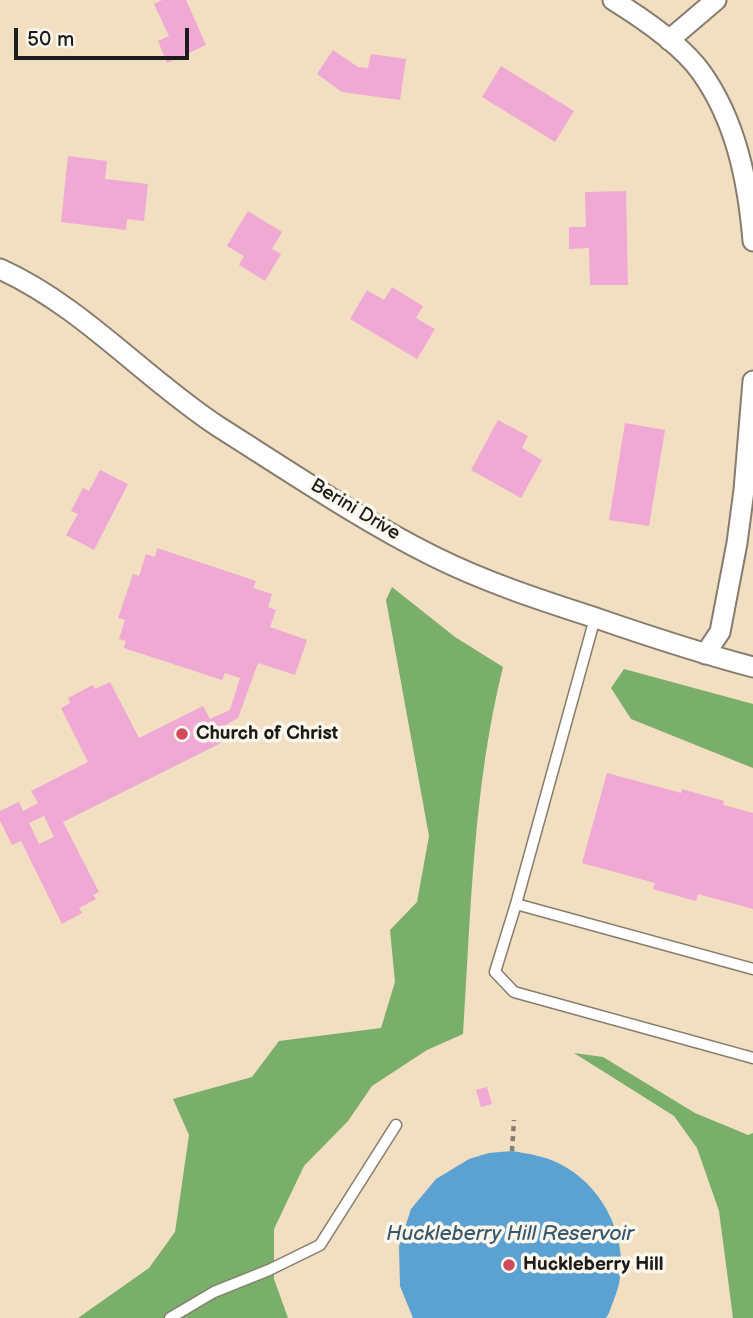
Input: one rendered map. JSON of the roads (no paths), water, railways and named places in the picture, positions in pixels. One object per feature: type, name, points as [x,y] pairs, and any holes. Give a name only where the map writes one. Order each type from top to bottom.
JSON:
[{"type":"street","points":[[613,0],[669,40],[700,71],[726,116],[743,167],[753,241]]},
{"type":"street","points":[[669,40],[716,0]]},
{"type":"street","name":"Berini Drive","points":[[0,269],[49,295],[216,425],[391,533],[480,578],[705,654],[753,667]]},
{"type":"street","points":[[705,654],[720,632],[737,543],[753,381]]},
{"type":"lane","points":[[595,618],[495,972],[514,992],[753,1058]]},
{"type":"lane","points":[[516,904],[753,969]]},
{"type":"lane","points":[[170,1318],[214,1292],[269,1270],[320,1245],[396,1125]]},
{"type":"water","name":"Huckleberry Hill Reservoir","points":[[512,1151],[549,1159],[574,1172],[598,1196],[607,1211],[619,1243],[621,1260],[618,1286],[609,1313],[606,1318],[413,1318],[400,1286],[399,1246],[411,1209],[436,1179],[469,1159],[489,1153]]},
{"type":"place","name":"Church of Christ","points":[[182,734]]},
{"type":"place","name":"Huckleberry Hill","points":[[509,1265]]}]
